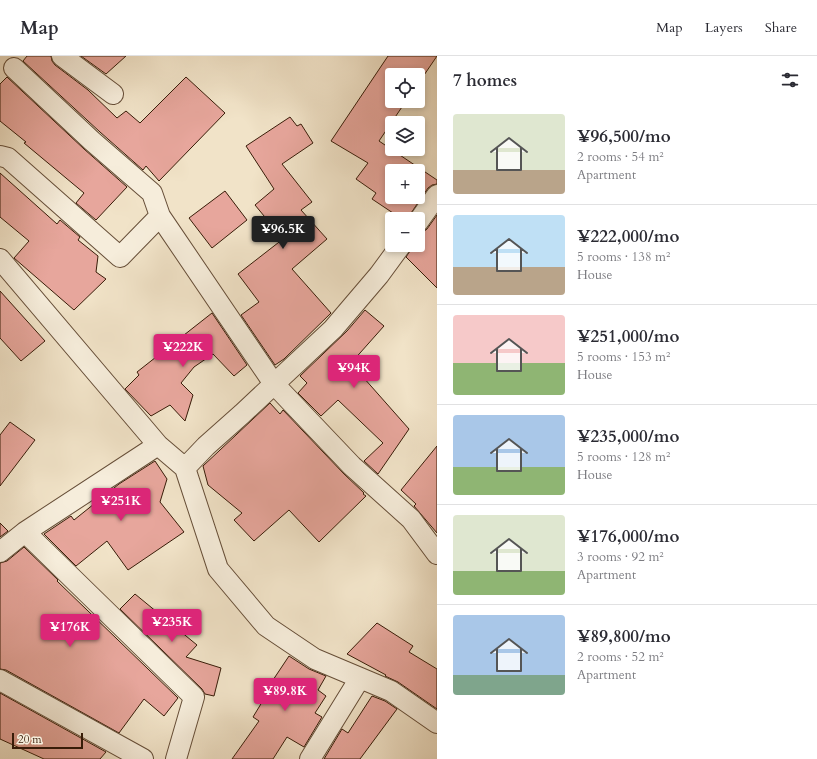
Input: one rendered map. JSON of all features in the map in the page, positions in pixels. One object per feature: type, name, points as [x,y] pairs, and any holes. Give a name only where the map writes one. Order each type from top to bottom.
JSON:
[{"type":"street","points":[[62,56],[113,94]]},
{"type":"street","points":[[14,68],[92,141],[152,193],[160,216],[274,384],[352,466],[411,519],[437,554]]},
{"type":"street","points":[[0,156],[8,158],[120,257],[160,216]]},
{"type":"street","points":[[425,212],[437,195]]},
{"type":"street","points":[[185,468],[206,446],[333,329],[379,275],[396,252]]},
{"type":"street","points":[[0,259],[158,445],[185,468],[218,569],[266,626],[315,660],[391,691],[437,723]]},
{"type":"street","points":[[0,552],[25,532],[158,445]]},
{"type":"street","points":[[25,532],[194,696],[176,759]]},
{"type":"street","points":[[310,759],[360,678]]},
{"type":"street","points":[[0,680],[143,759]]},
{"type":"building","points":[[27,56],[51,56],[55,65],[88,90],[117,118],[126,111],[140,123],[186,77],[225,113],[159,181],[146,166],[143,170],[23,61]]},
{"type":"building","points":[[81,56],[126,56],[106,74]]},
{"type":"building","points":[[388,56],[437,56],[425,74],[425,68],[385,68],[385,108],[401,108],[396,116],[385,116],[385,132],[379,141],[385,145],[385,156],[401,156],[413,164],[385,164],[385,204],[417,204],[412,212],[392,212],[372,199],[376,193],[356,179],[368,163],[331,141]]},
{"type":"building","points":[[7,77],[127,187],[96,220],[76,203],[84,193],[0,121],[0,84]]},
{"type":"building","points":[[290,117],[297,126],[301,124],[313,143],[282,164],[312,202],[301,210],[327,239],[292,269],[331,313],[284,359],[275,365],[241,315],[259,302],[238,274],[283,239],[255,205],[274,189],[246,146]]},
{"type":"building","points":[[425,172],[437,180],[437,184],[428,188],[425,192]]},
{"type":"building","points":[[0,173],[57,224],[60,220],[80,237],[78,240],[98,256],[96,272],[106,279],[74,310],[14,258],[29,241],[0,217]]},
{"type":"building","points":[[225,191],[247,220],[212,248],[189,218]]},
{"type":"building","points":[[437,215],[437,288],[406,257],[409,252],[425,252],[425,230]]},
{"type":"building","points":[[0,291],[45,341],[21,361],[0,338]]},
{"type":"building","points":[[365,310],[384,326],[352,362],[365,375],[363,377],[409,429],[378,474],[364,461],[383,443],[338,400],[321,416],[298,393],[307,383],[300,376],[347,331]]},
{"type":"building","points":[[212,313],[247,365],[234,376],[213,354],[194,367],[181,383],[193,395],[185,421],[170,405],[151,416],[125,389],[139,375],[137,372]]},
{"type":"building","points":[[270,403],[280,414],[283,410],[366,496],[319,542],[289,510],[254,541],[234,520],[242,513],[208,485],[203,466]]},
{"type":"building","points":[[10,422],[35,440],[0,486],[0,435]]},
{"type":"building","points":[[437,446],[437,533],[414,506],[416,504],[401,490]]},
{"type":"building","points":[[155,461],[167,479],[160,502],[184,532],[128,570],[107,541],[76,566],[44,534],[71,516],[74,520],[119,484]]},
{"type":"building","points":[[0,523],[8,531],[0,537]]},
{"type":"building","points":[[24,547],[178,698],[164,716],[144,699],[119,733],[6,670],[0,669],[0,563],[7,561]]},
{"type":"building","points":[[135,594],[197,645],[186,657],[221,668],[214,696],[205,694],[202,689],[120,609]]},
{"type":"building","points":[[377,623],[413,646],[409,652],[437,669],[437,709],[398,682],[347,654]]},
{"type":"building","points":[[289,656],[309,669],[326,676],[318,690],[326,696],[315,713],[322,717],[304,747],[287,737],[273,759],[232,759],[259,721],[253,717],[273,684],[271,683]]},
{"type":"building","points":[[0,693],[106,752],[100,759],[44,759],[0,739]]},
{"type":"building","points":[[372,696],[385,701],[397,709],[360,759],[324,759],[342,729],[348,733]]}]
